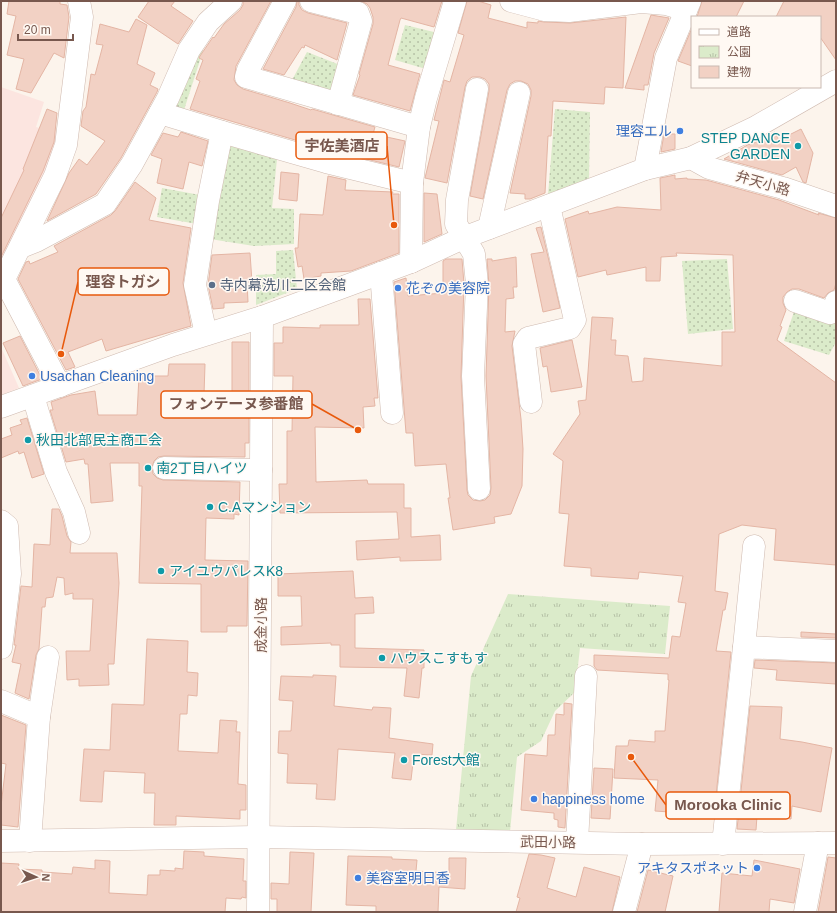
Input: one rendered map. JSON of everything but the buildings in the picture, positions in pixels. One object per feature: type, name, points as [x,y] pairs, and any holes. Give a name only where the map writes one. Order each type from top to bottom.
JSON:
[{"type":"street","points":[[60,386],[4,279],[55,176],[66,145],[82,17],[79,1]]},
{"type":"street","points":[[21,247],[36,241],[105,204],[132,164],[168,98],[193,44],[208,22],[231,1]]},
{"type":"street","points":[[285,1],[248,70],[246,77],[419,126]]},
{"type":"street","points":[[311,1],[358,13],[361,21],[338,104]]},
{"type":"street","points":[[411,262],[412,183],[419,126],[455,1]]},
{"type":"street","points":[[511,1],[545,10],[569,11],[641,2],[688,6],[666,58],[645,169]]},
{"type":"street","points":[[1,407],[173,345],[262,316],[411,262],[488,228],[645,169],[691,158],[754,128],[836,81]]},
{"type":"street","points":[[478,89],[457,200],[456,224],[463,238],[474,254],[477,284],[473,376],[479,489]]},
{"type":"street","points":[[488,228],[519,93]]},
{"type":"street","points":[[160,113],[326,162],[412,183]]},
{"type":"street","points":[[206,334],[195,285],[208,201],[222,132]]},
{"type":"street","name":"弁天小路","points":[[691,158],[709,168],[784,188],[836,206]]},
{"type":"street","points":[[531,402],[524,344],[528,338],[570,328],[574,320],[549,206]]},
{"type":"street","points":[[381,273],[392,413]]},
{"type":"street","points":[[795,301],[830,313],[833,312],[836,302]]},
{"type":"street","name":"成金小路","points":[[258,912],[260,837],[262,316]]},
{"type":"street","points":[[33,396],[56,472],[74,512],[79,533]]},
{"type":"street","points":[[164,468],[261,470]]},
{"type":"street","points":[[1,521],[7,526],[10,574],[1,648]]},
{"type":"street","points":[[722,844],[754,546]]},
{"type":"street","points":[[744,647],[836,651]]},
{"type":"street","points":[[30,841],[39,717],[48,657]]},
{"type":"street","points":[[577,842],[586,676]]},
{"type":"street","points":[[1,701],[39,717]]},
{"type":"street","name":"武田小路","points":[[1,841],[260,837],[642,844],[827,843]]},
{"type":"street","points":[[805,912],[827,843]]},
{"type":"street","points":[[624,912],[642,844]]},
{"type":"shaded area","points":[[1,87],[44,102],[36,127],[61,134],[1,278]]},
{"type":"shaded area","points":[[1,347],[19,388],[1,395]]},
{"type":"green space","points":[[405,25],[438,33],[426,69],[395,60]]},
{"type":"green space","points":[[197,47],[203,51],[183,113],[171,108]]},
{"type":"green space","points":[[307,52],[340,65],[332,97],[291,82]]},
{"type":"green space","points":[[555,109],[590,112],[589,182],[548,195]]},
{"type":"green space","points":[[231,146],[277,159],[272,208],[294,209],[294,244],[254,246],[210,239],[227,148]]},
{"type":"green space","points":[[162,188],[200,195],[197,224],[157,217]]},
{"type":"green space","points":[[293,250],[297,289],[256,305],[256,275],[276,274],[276,251]]},
{"type":"green space","points":[[727,259],[733,329],[688,334],[682,261]]},
{"type":"green space","points":[[796,306],[836,319],[836,342],[829,355],[784,341]]},
{"type":"green space","points":[[508,594],[670,606],[665,654],[580,648],[575,692],[555,711],[541,741],[517,757],[510,832],[456,830],[471,676]]},
{"type":"place","name":"理容エル","points":[[680,131]]},
{"type":"place","name":"STEP DANCE GARDEN","points":[[798,146]]},
{"type":"place","name":"宇佐美酒店","points":[[394,225]]},
{"type":"place","name":"寺内幕洗川二区会館","points":[[212,285]]},
{"type":"place","name":"花ぞの美容院","points":[[398,288]]},
{"type":"place","name":"理容トガシ","points":[[61,354]]},
{"type":"place","name":"Usachan Cleaning","points":[[32,376]]},
{"type":"place","name":"フォンテーヌ参番館","points":[[358,430]]},
{"type":"place","name":"秋田北部民主商工会","points":[[28,440]]},
{"type":"place","name":"南2丁目ハイツ","points":[[148,468]]},
{"type":"place","name":"C.Aマンション","points":[[210,507]]},
{"type":"place","name":"アイユウパレスK8","points":[[161,571]]},
{"type":"place","name":"ハウスこすもす","points":[[382,658]]},
{"type":"place","name":"Morooka Clinic","points":[[631,757]]},
{"type":"place","name":"Forest大館","points":[[404,760]]},
{"type":"place","name":"happiness home","points":[[534,799]]},
{"type":"place","name":"アキタスポネット","points":[[757,868]]},
{"type":"place","name":"美容室明日香","points":[[358,878]]}]
